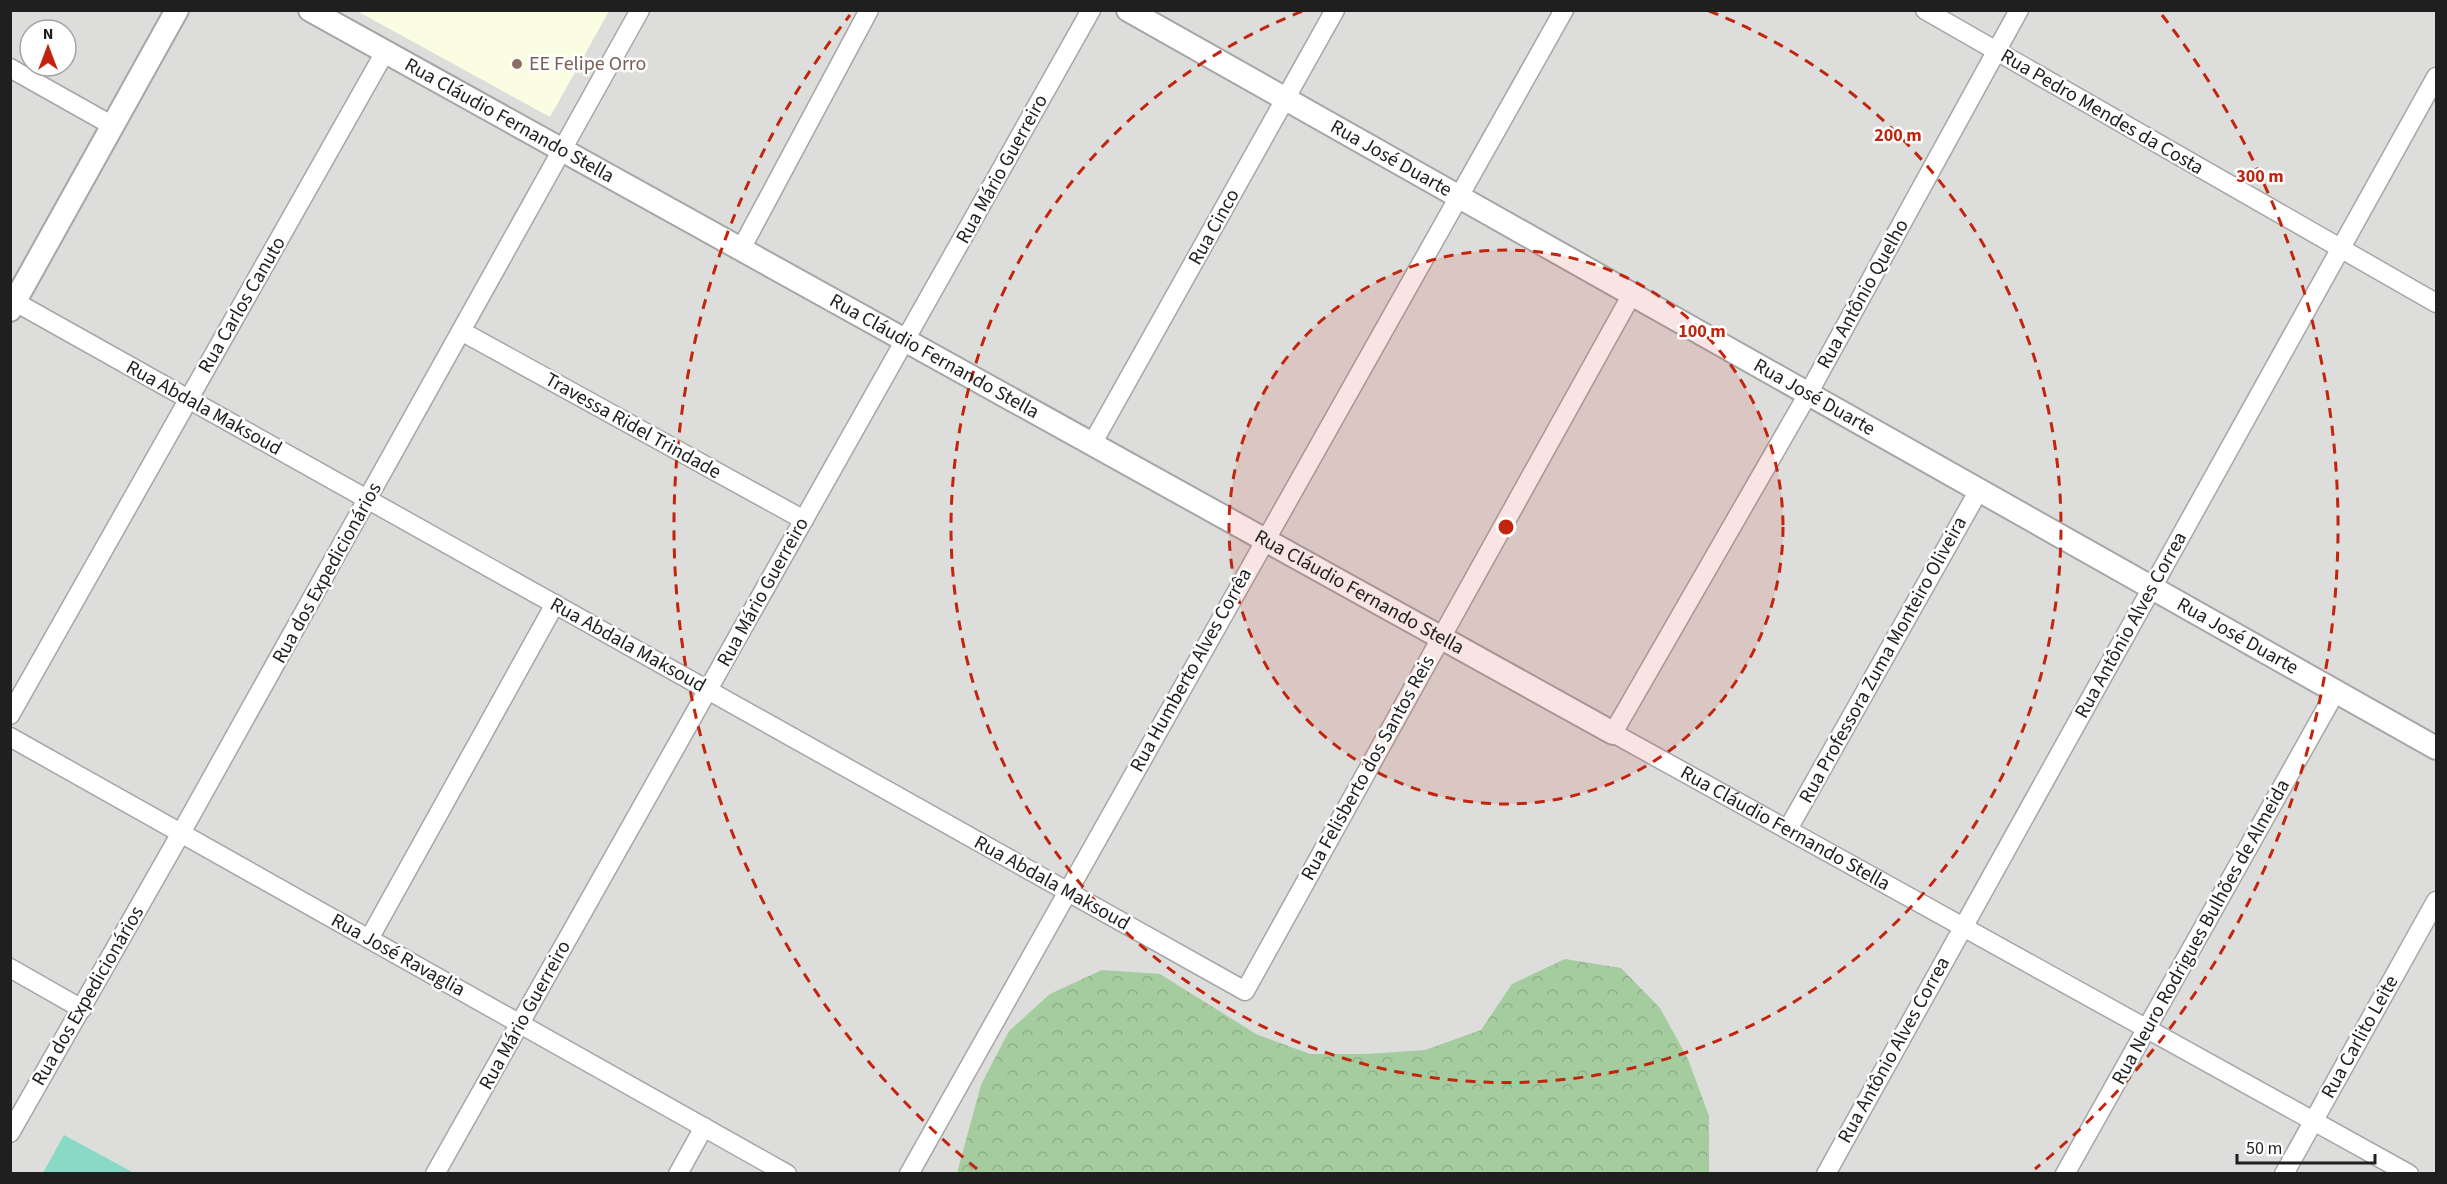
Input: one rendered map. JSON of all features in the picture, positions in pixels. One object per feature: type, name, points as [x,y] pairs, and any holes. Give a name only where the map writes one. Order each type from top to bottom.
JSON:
[{"type":"street","points":[[12,304],[177,10]]},
{"type":"street","name":"Rua Cláudio Fernando Stella","points":[[310,10],[2409,1173]]},
{"type":"street","name":"Rua dos Expedicionários","points":[[10,1133],[181,833],[640,10]]},
{"type":"street","points":[[741,249],[869,10]]},
{"type":"street","name":"Rua Mário Guerreiro","points":[[435,1173],[1091,10]]},
{"type":"street","name":"Rua José Duarte","points":[[1128,10],[2436,748]]},
{"type":"street","name":"Rua Cinco","points":[[1092,444],[1335,10]]},
{"type":"street","name":"Rua Humberto Alves Corrêa","points":[[909,1173],[1564,10]]},
{"type":"street","name":"Rua Pedro Mendes da Costa","points":[[1925,10],[2436,303]]},
{"type":"street","name":"Rua Antônio Quelho","points":[[1613,733],[1808,394],[2019,10]]},
{"type":"street","name":"Rua Carlos Canuto","points":[[10,715],[386,52]]},
{"type":"street","points":[[10,68],[113,126]]},
{"type":"street","name":"Rua Antônio Alves Correa","points":[[1826,1173],[2436,77]]},
{"type":"street","name":"Rua Felisberto dos Santos Reis","points":[[1245,992],[1440,636],[1632,294]]},
{"type":"street","name":"Rua Abdala Maksoud","points":[[12,304],[189,399],[1245,992]]},
{"type":"street","name":"Travessa Ridel Trindade","points":[[461,331],[804,520]]},
{"type":"street","name":"Rua Professora Zuma Monteiro Oliveira","points":[[1788,829],[1979,490]]},
{"type":"street","points":[[369,939],[555,604]]},
{"type":"street","name":"Rua Neuro Rodrigues Bulhões de Almeida","points":[[2065,1173],[2336,692]]},
{"type":"street","name":"Rua José Ravaglia","points":[[10,737],[786,1173]]},
{"type":"street","name":"Rua Carlito Leite","points":[[2284,1173],[2436,901]]},
{"type":"street","points":[[10,968],[82,1009]]},
{"type":"street","points":[[678,1173],[704,1127]]},
{"type":"shaded area","points":[[11,11],[2436,11],[2436,1173],[11,1173]]},
{"type":"shaded area","name":"EE Felipe Orro","points":[[357,11],[609,11],[550,117]]},
{"type":"green space","points":[[1565,959],[1621,968],[1660,1008],[1688,1059],[1709,1116],[1709,1173],[957,1173],[981,1085],[1009,1031],[1050,994],[1102,970],[1160,974],[1256,1034],[1310,1054],[1366,1054],[1425,1050],[1481,1030],[1512,984]]},
{"type":"green space","points":[[64,1135],[134,1173],[43,1173]]},
{"type":"place","name":"EE Felipe Orro","points":[[517,64]]}]
